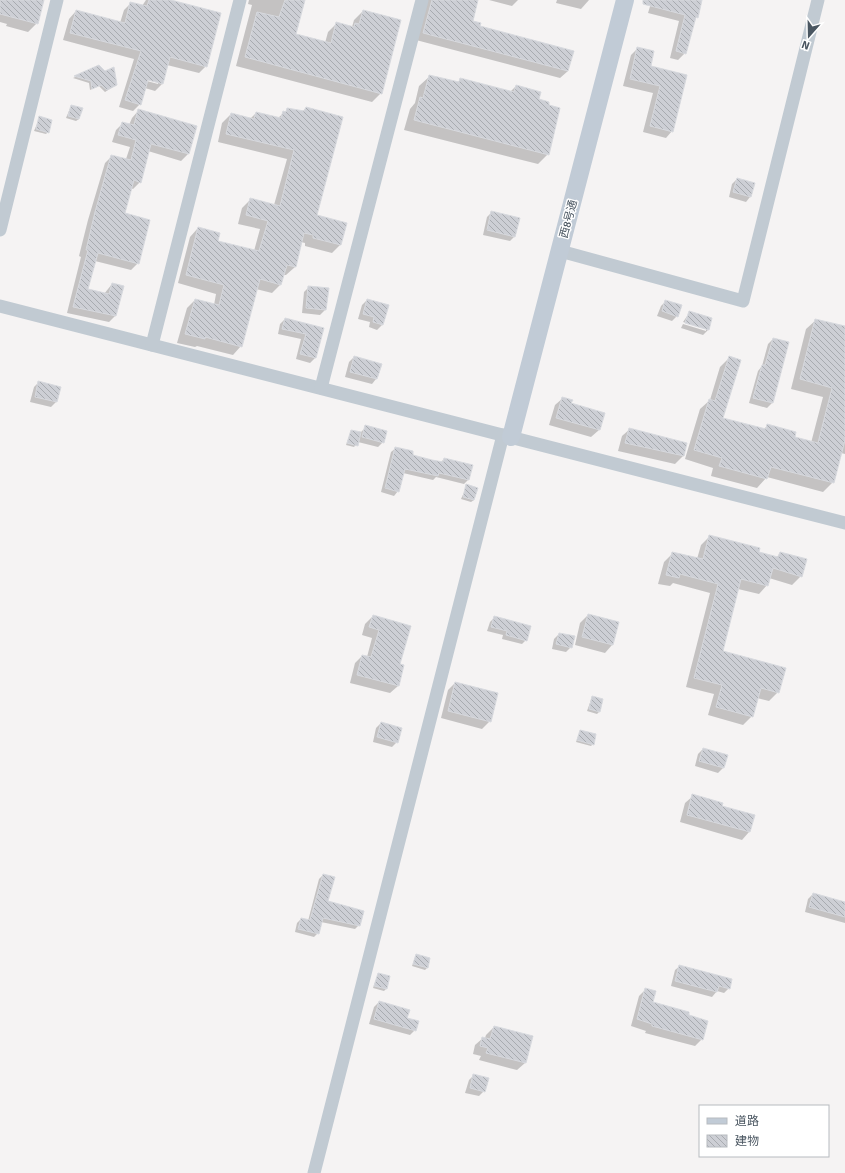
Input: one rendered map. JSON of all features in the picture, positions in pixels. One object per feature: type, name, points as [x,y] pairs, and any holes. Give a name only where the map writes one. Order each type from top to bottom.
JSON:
[{"type":"street","points":[[0,230],[57,0]]},
{"type":"street","points":[[152,345],[240,0]]},
{"type":"street","points":[[321,388],[422,0]]},
{"type":"street","name":"西8号通","points":[[507,436],[560,252],[625,0]]},
{"type":"street","points":[[560,252],[743,301],[818,0]]},
{"type":"street","points":[[0,306],[845,523]]},
{"type":"street","points":[[314,1173],[507,436]]},
{"type":"building","points":[[0,0],[44,0],[38,24],[0,14]]},
{"type":"building","points":[[149,0],[171,0],[221,13],[207,67],[170,57],[163,84],[148,80],[141,105],[125,100],[141,51],[70,33],[76,10],[125,23],[130,2],[147,6]]},
{"type":"building","points":[[285,0],[305,0],[296,34],[331,43],[336,22],[354,27],[355,23],[359,24],[363,10],[401,20],[382,94],[245,57],[257,12],[279,17]]},
{"type":"building","points":[[432,0],[478,0],[473,21],[481,23],[480,26],[574,51],[568,71],[423,33]]},
{"type":"building","points":[[643,0],[702,0],[698,18],[696,17],[686,54],[676,51],[685,15],[643,4]]},
{"type":"building","points":[[637,47],[654,51],[651,66],[687,75],[673,132],[650,126],[660,86],[630,79]]},
{"type":"building","points":[[99,65],[105,71],[114,67],[117,85],[107,90],[101,85],[92,89],[91,81],[74,76]]},
{"type":"building","points":[[429,75],[459,82],[460,78],[514,92],[516,85],[541,92],[539,99],[549,102],[549,105],[560,108],[549,155],[414,120],[420,97],[423,98]]},
{"type":"building","points":[[71,105],[83,108],[79,119],[68,116]]},
{"type":"building","points":[[306,107],[343,117],[317,215],[347,223],[341,245],[313,238],[313,235],[304,233],[296,267],[287,265],[281,285],[260,279],[242,347],[205,337],[205,339],[185,334],[195,299],[219,305],[224,285],[186,275],[198,227],[220,233],[218,241],[259,251],[268,221],[246,215],[250,198],[280,206],[294,150],[226,134],[231,113],[254,119],[256,112],[281,118],[283,111],[286,112],[287,108],[304,111]]},
{"type":"building","points":[[138,109],[197,126],[189,154],[151,144],[141,183],[134,180],[125,213],[150,220],[139,264],[98,253],[88,289],[109,294],[112,283],[124,286],[116,316],[73,307],[88,250],[86,250],[95,212],[111,155],[131,160],[136,140],[118,135],[122,122],[134,125]]},
{"type":"building","points":[[39,116],[52,120],[49,133],[36,129]]},
{"type":"building","points":[[737,178],[755,183],[751,197],[733,192]]},
{"type":"building","points":[[491,211],[520,218],[515,237],[487,230]]},
{"type":"building","points":[[308,286],[329,288],[326,310],[306,308]]},
{"type":"building","points":[[367,299],[389,305],[383,325],[373,322],[374,317],[363,314]]},
{"type":"building","points":[[665,300],[682,305],[678,317],[662,311]]},
{"type":"building","points":[[689,311],[712,318],[709,330],[685,323]]},
{"type":"building","points":[[285,318],[324,328],[316,358],[300,354],[306,334],[282,329]]},
{"type":"building","points":[[815,319],[845,326],[845,440],[834,483],[771,467],[767,479],[719,466],[722,458],[694,450],[709,399],[715,401],[729,356],[741,360],[723,418],[766,429],[767,424],[796,432],[795,437],[818,443],[832,388],[800,379]]},
{"type":"building","points":[[773,338],[789,342],[773,403],[753,398],[762,365],[765,365]]},
{"type":"building","points":[[354,356],[382,364],[377,379],[350,372]]},
{"type":"building","points":[[38,381],[61,387],[57,402],[35,397]]},
{"type":"building","points":[[562,397],[573,400],[571,403],[605,413],[600,430],[556,418]]},
{"type":"building","points":[[365,425],[387,431],[384,443],[362,437]]},
{"type":"building","points":[[629,428],[687,443],[684,456],[625,443]]},
{"type":"building","points":[[351,430],[361,432],[358,446],[347,443]]},
{"type":"building","points":[[395,447],[413,451],[413,455],[432,460],[443,462],[444,458],[473,465],[469,480],[439,473],[438,476],[405,469],[399,492],[385,488]]},
{"type":"building","points":[[466,484],[478,488],[474,500],[463,497]]},
{"type":"building","points":[[709,535],[760,548],[759,552],[778,557],[780,552],[807,559],[802,577],[773,568],[768,586],[741,579],[723,651],[786,668],[779,693],[761,688],[753,717],[716,707],[722,685],[694,678],[718,584],[680,574],[679,578],[666,575],[672,552],[703,559]]},
{"type":"building","points":[[588,614],[619,622],[613,645],[582,637]]},
{"type":"building","points":[[373,615],[411,626],[400,664],[404,665],[399,686],[357,675],[362,655],[371,657],[379,630],[369,627]]},
{"type":"building","points":[[494,616],[531,626],[527,641],[506,635],[507,631],[491,627]]},
{"type":"building","points":[[559,633],[575,636],[572,648],[556,644]]},
{"type":"building","points":[[455,682],[498,693],[491,722],[448,711]]},
{"type":"building","points":[[592,696],[603,699],[600,712],[589,709]]},
{"type":"building","points":[[381,722],[402,728],[398,743],[377,737]]},
{"type":"building","points":[[580,730],[596,734],[594,745],[577,740]]},
{"type":"building","points":[[703,748],[728,755],[724,768],[699,761]]},
{"type":"building","points":[[692,794],[723,803],[722,806],[755,815],[750,832],[687,815]]},
{"type":"building","points":[[323,874],[335,877],[328,901],[364,911],[360,926],[323,918],[319,934],[298,929],[301,918],[310,920]]},
{"type":"building","points":[[813,893],[845,902],[845,917],[809,907]]},
{"type":"building","points":[[416,954],[430,958],[428,968],[413,964]]},
{"type":"building","points":[[679,965],[732,979],[730,989],[719,986],[717,992],[675,981]]},
{"type":"building","points":[[378,973],[390,976],[387,989],[374,986]]},
{"type":"building","points":[[645,988],[656,991],[653,1002],[689,1012],[689,1015],[708,1021],[703,1040],[652,1026],[652,1024],[637,1019]]},
{"type":"building","points":[[379,1001],[410,1010],[407,1018],[419,1021],[416,1031],[374,1019]]},
{"type":"building","points":[[494,1026],[533,1036],[526,1063],[486,1053],[488,1048],[480,1046],[482,1037],[490,1039]]},
{"type":"building","points":[[473,1074],[489,1078],[485,1092],[470,1088]]}]
